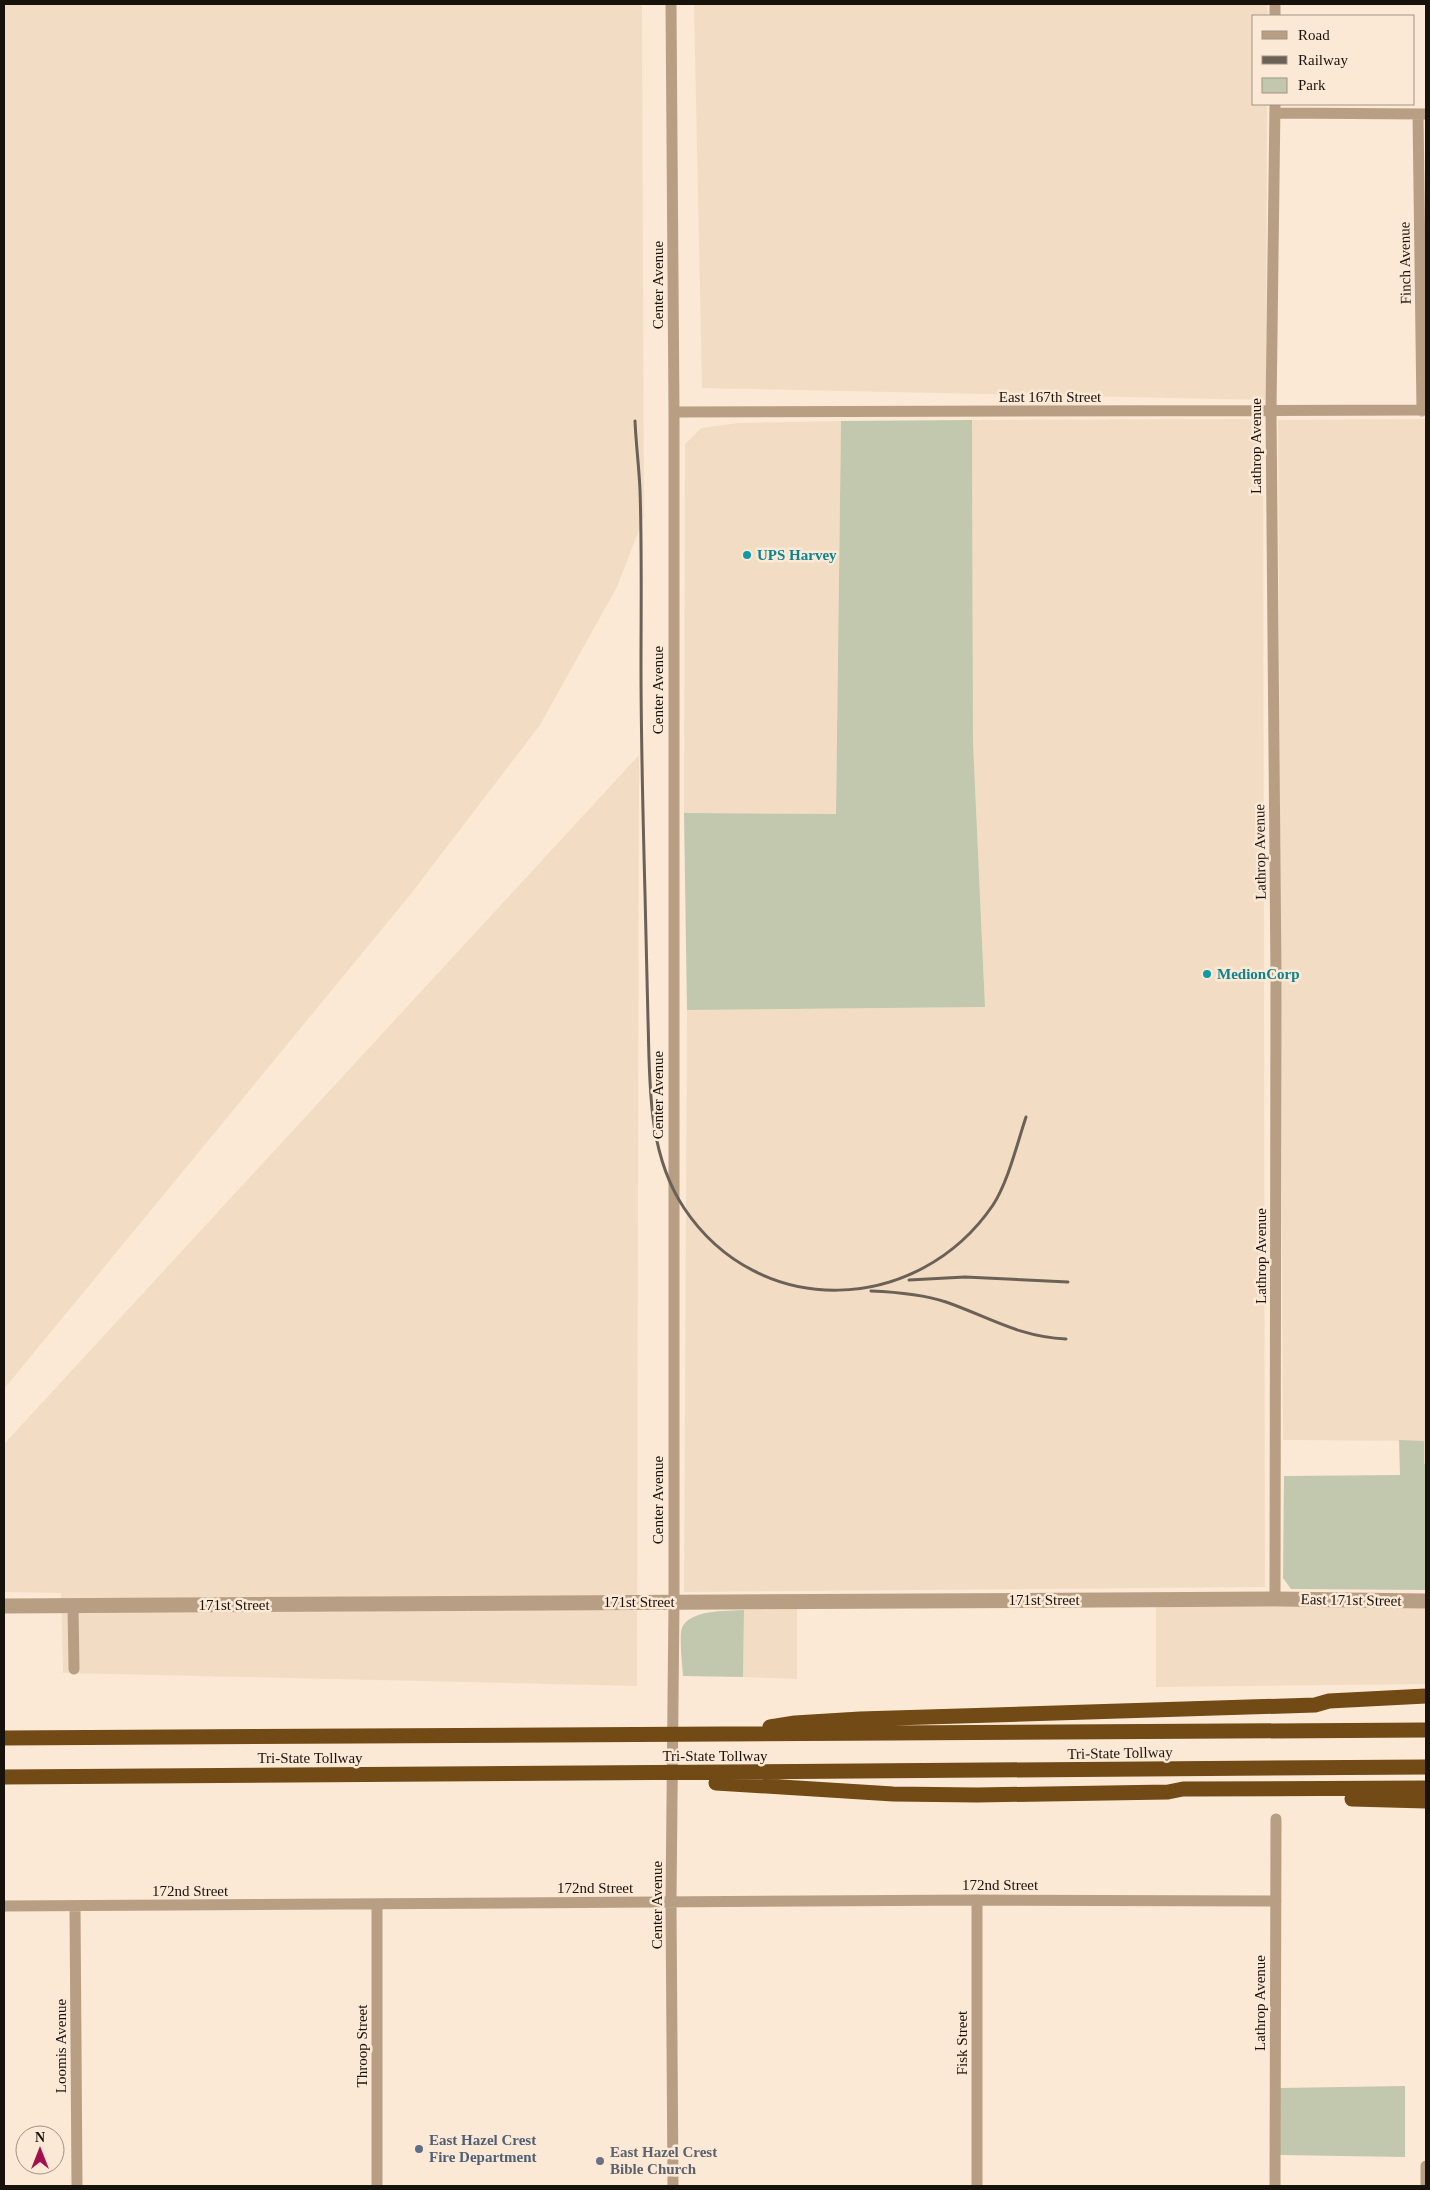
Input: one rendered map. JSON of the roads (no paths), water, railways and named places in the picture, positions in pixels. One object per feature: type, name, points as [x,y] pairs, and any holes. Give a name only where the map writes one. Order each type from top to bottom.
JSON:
[{"type":"highway","points":[[1315,1705],[1329,1701],[1426,1696]]},
{"type":"highway","points":[[725,1734],[795,1723],[860,1719],[1315,1705],[1330,1708],[1426,1707]]},
{"type":"highway","name":"Tri-State Tollway","points":[[4,1738],[1426,1730]]},
{"type":"highway","name":"Tri-State Tollway","points":[[4,1777],[631,1774],[725,1778],[1426,1767]]},
{"type":"highway","points":[[725,1778],[912,1794],[1426,1788]]},
{"type":"highway","points":[[1168,1792],[1184,1795],[1426,1801]]},
{"type":"street","name":"Center Avenue","points":[[671,4],[674,412],[674,1602],[671,1902],[673,2186]]},
{"type":"street","points":[[1275,108],[1422,114]]},
{"type":"street","name":"Lathrop Avenue","points":[[1275,108],[1271,411],[1276,968],[1275,1599]]},
{"type":"street","name":"Finch Avenue","points":[[1422,114],[1424,410]]},
{"type":"street","name":"East 167th Street","points":[[674,412],[1424,410]]},
{"type":"street","name":"East 171st Street","points":[[1275,1599],[1426,1601]]},
{"type":"street","name":"171st Street","points":[[4,1606],[1275,1599]]},
{"type":"street","points":[[73,1606],[74,1669]]},
{"type":"street","name":"Lathrop Avenue","points":[[1275,2186],[1276,1819]]},
{"type":"street","name":"172nd Street","points":[[4,1906],[977,1900],[1276,1901]]},
{"type":"street","name":"Fisk Street","points":[[977,1900],[977,2186]]},
{"type":"street","name":"Throop Street","points":[[377,1905],[377,2186]]},
{"type":"street","name":"Loomis Avenue","points":[[75,1906],[77,2186]]},
{"type":"street","points":[[1426,2166],[1426,2186]]},
{"type":"railway","points":[[635,421],[641,512],[641,695],[651,1093],[657,1141],[663,1164],[684,1208],[716,1245],[753,1271],[795,1286],[838,1290],[882,1284],[924,1268],[961,1241],[993,1205],[1008,1174],[1026,1117]]},
{"type":"railway","points":[[909,1280],[965,1277],[1068,1282]]},
{"type":"railway","points":[[871,1291],[909,1294],[937,1299],[1019,1330],[1066,1339]]},
{"type":"place","name":"UPS Harvey","points":[[747,555]]},
{"type":"place","name":"MedionCorp","points":[[1207,974]]},
{"type":"place","name":"East Hazel Crest Fire Department","points":[[419,2149]]},
{"type":"place","name":"East Hazel Crest Bible Church","points":[[600,2161]]}]
